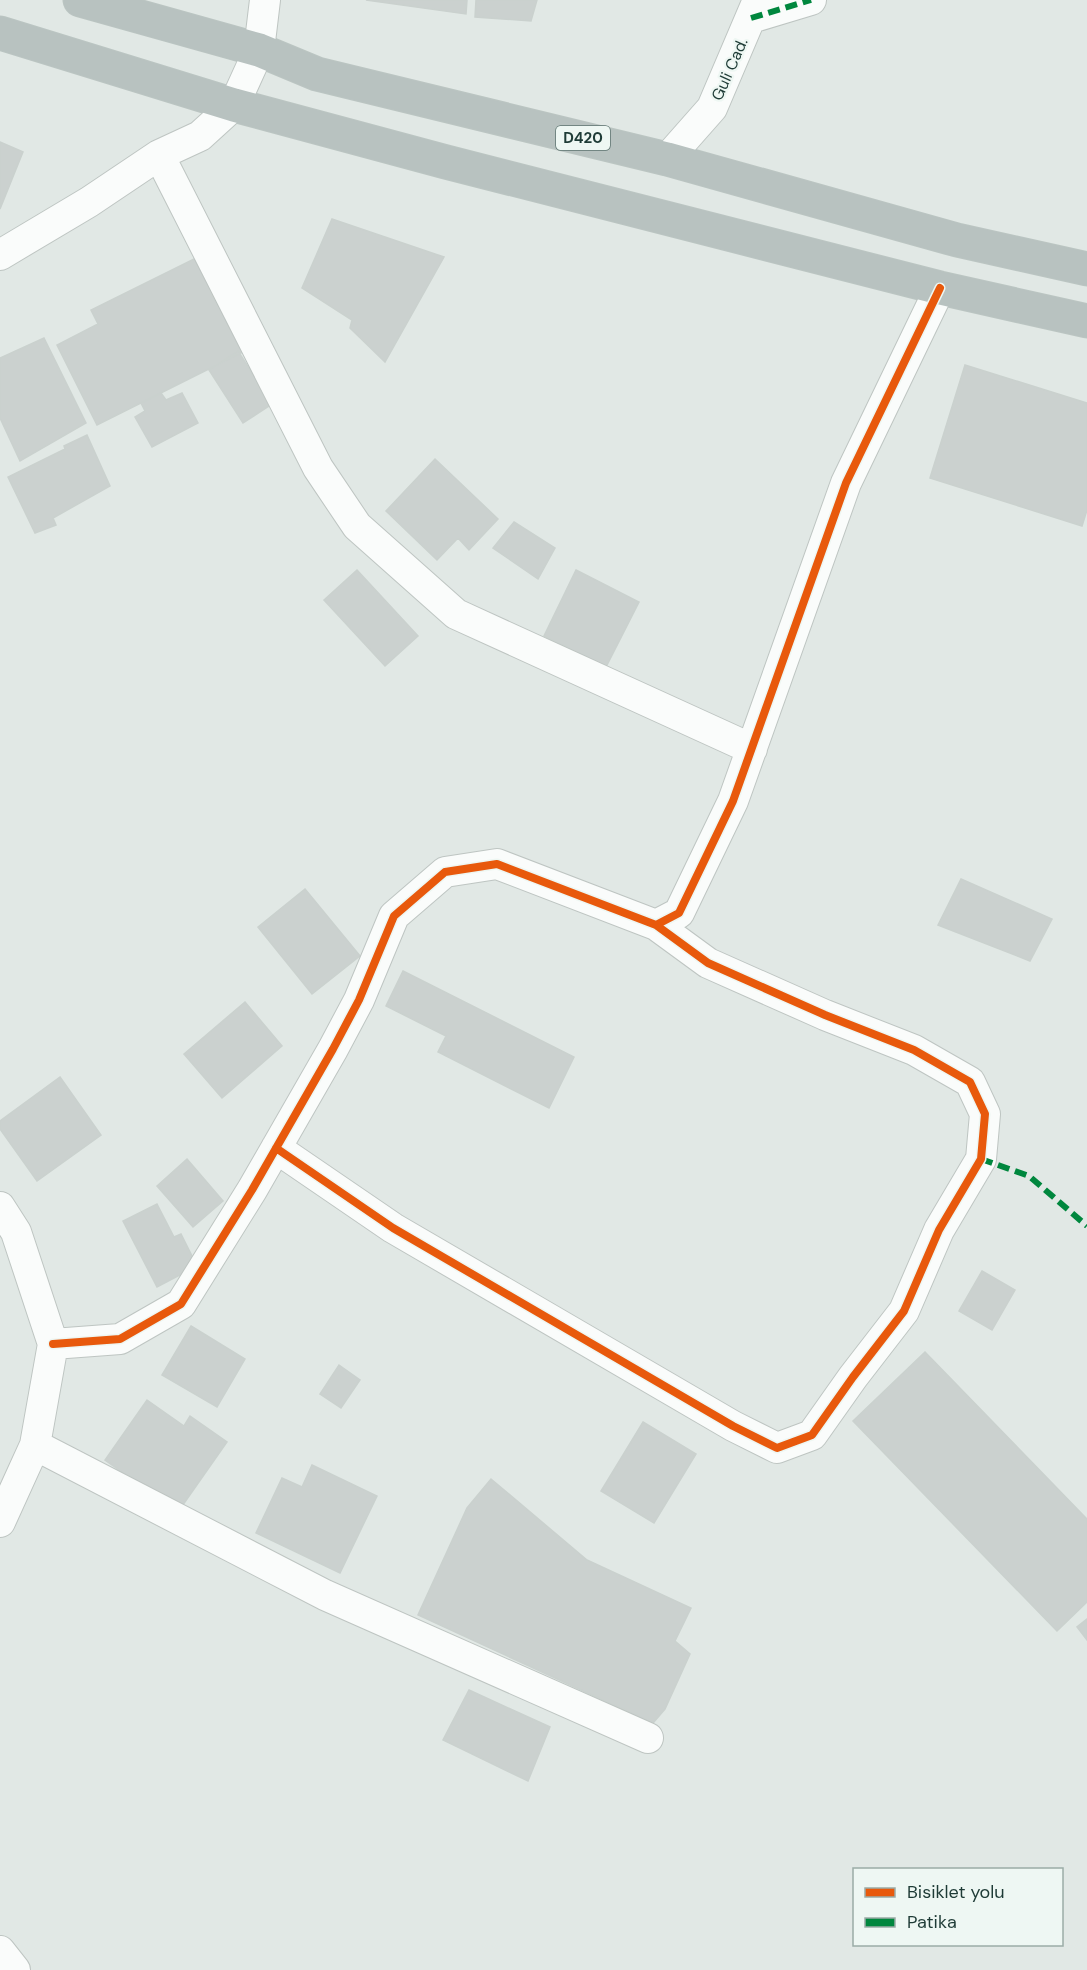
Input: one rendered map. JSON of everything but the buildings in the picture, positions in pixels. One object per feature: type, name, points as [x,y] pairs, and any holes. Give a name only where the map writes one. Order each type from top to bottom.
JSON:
[{"type":"highway","name":"D420","points":[[80,0],[259,50],[317,74],[667,159],[957,240],[1087,269]]},
{"type":"highway","points":[[0,33],[234,105],[446,162],[940,288],[1087,321]]},
{"type":"street","points":[[0,255],[89,202],[159,155],[200,136],[234,105],[259,50],[265,0]]},
{"type":"street","points":[[755,9],[811,0]]},
{"type":"street","name":"Guli Cad.","points":[[667,159],[712,108],[755,9]]},
{"type":"street","points":[[159,155],[318,468],[357,526],[456,614],[752,749]]},
{"type":"street","points":[[656,925],[679,913],[732,801],[846,483],[940,288]]},
{"type":"street","points":[[52,1344],[120,1339],[181,1304],[276,1148],[360,1000],[394,916],[445,872],[497,864],[656,925],[708,963],[825,1015],[914,1050],[970,1082],[985,1114],[981,1159],[939,1230],[904,1311],[853,1377],[812,1436],[777,1448],[733,1426],[393,1228],[276,1148]]},
{"type":"street","points":[[0,1207],[16,1232],[52,1344],[35,1445],[0,1522]]},
{"type":"street","points":[[35,1445],[325,1595],[648,1738]]},
{"type":"street","points":[[0,1952],[15,1970]]},
{"type":"marked path","points":[[751,18],[811,0]]},
{"type":"marked path","points":[[981,1159],[1029,1176],[1087,1226]]},
{"type":"cycle path","points":[[53,1344],[120,1339],[181,1304],[252,1190],[333,1049],[359,1000],[394,916],[445,872],[497,864],[656,925],[679,913],[733,801],[846,483],[940,288]]},
{"type":"cycle path","points":[[276,1148],[393,1228],[733,1426],[777,1448],[812,1435],[904,1311],[939,1230],[981,1159],[985,1114],[970,1082],[914,1050],[825,1015],[708,963],[656,925]]}]
